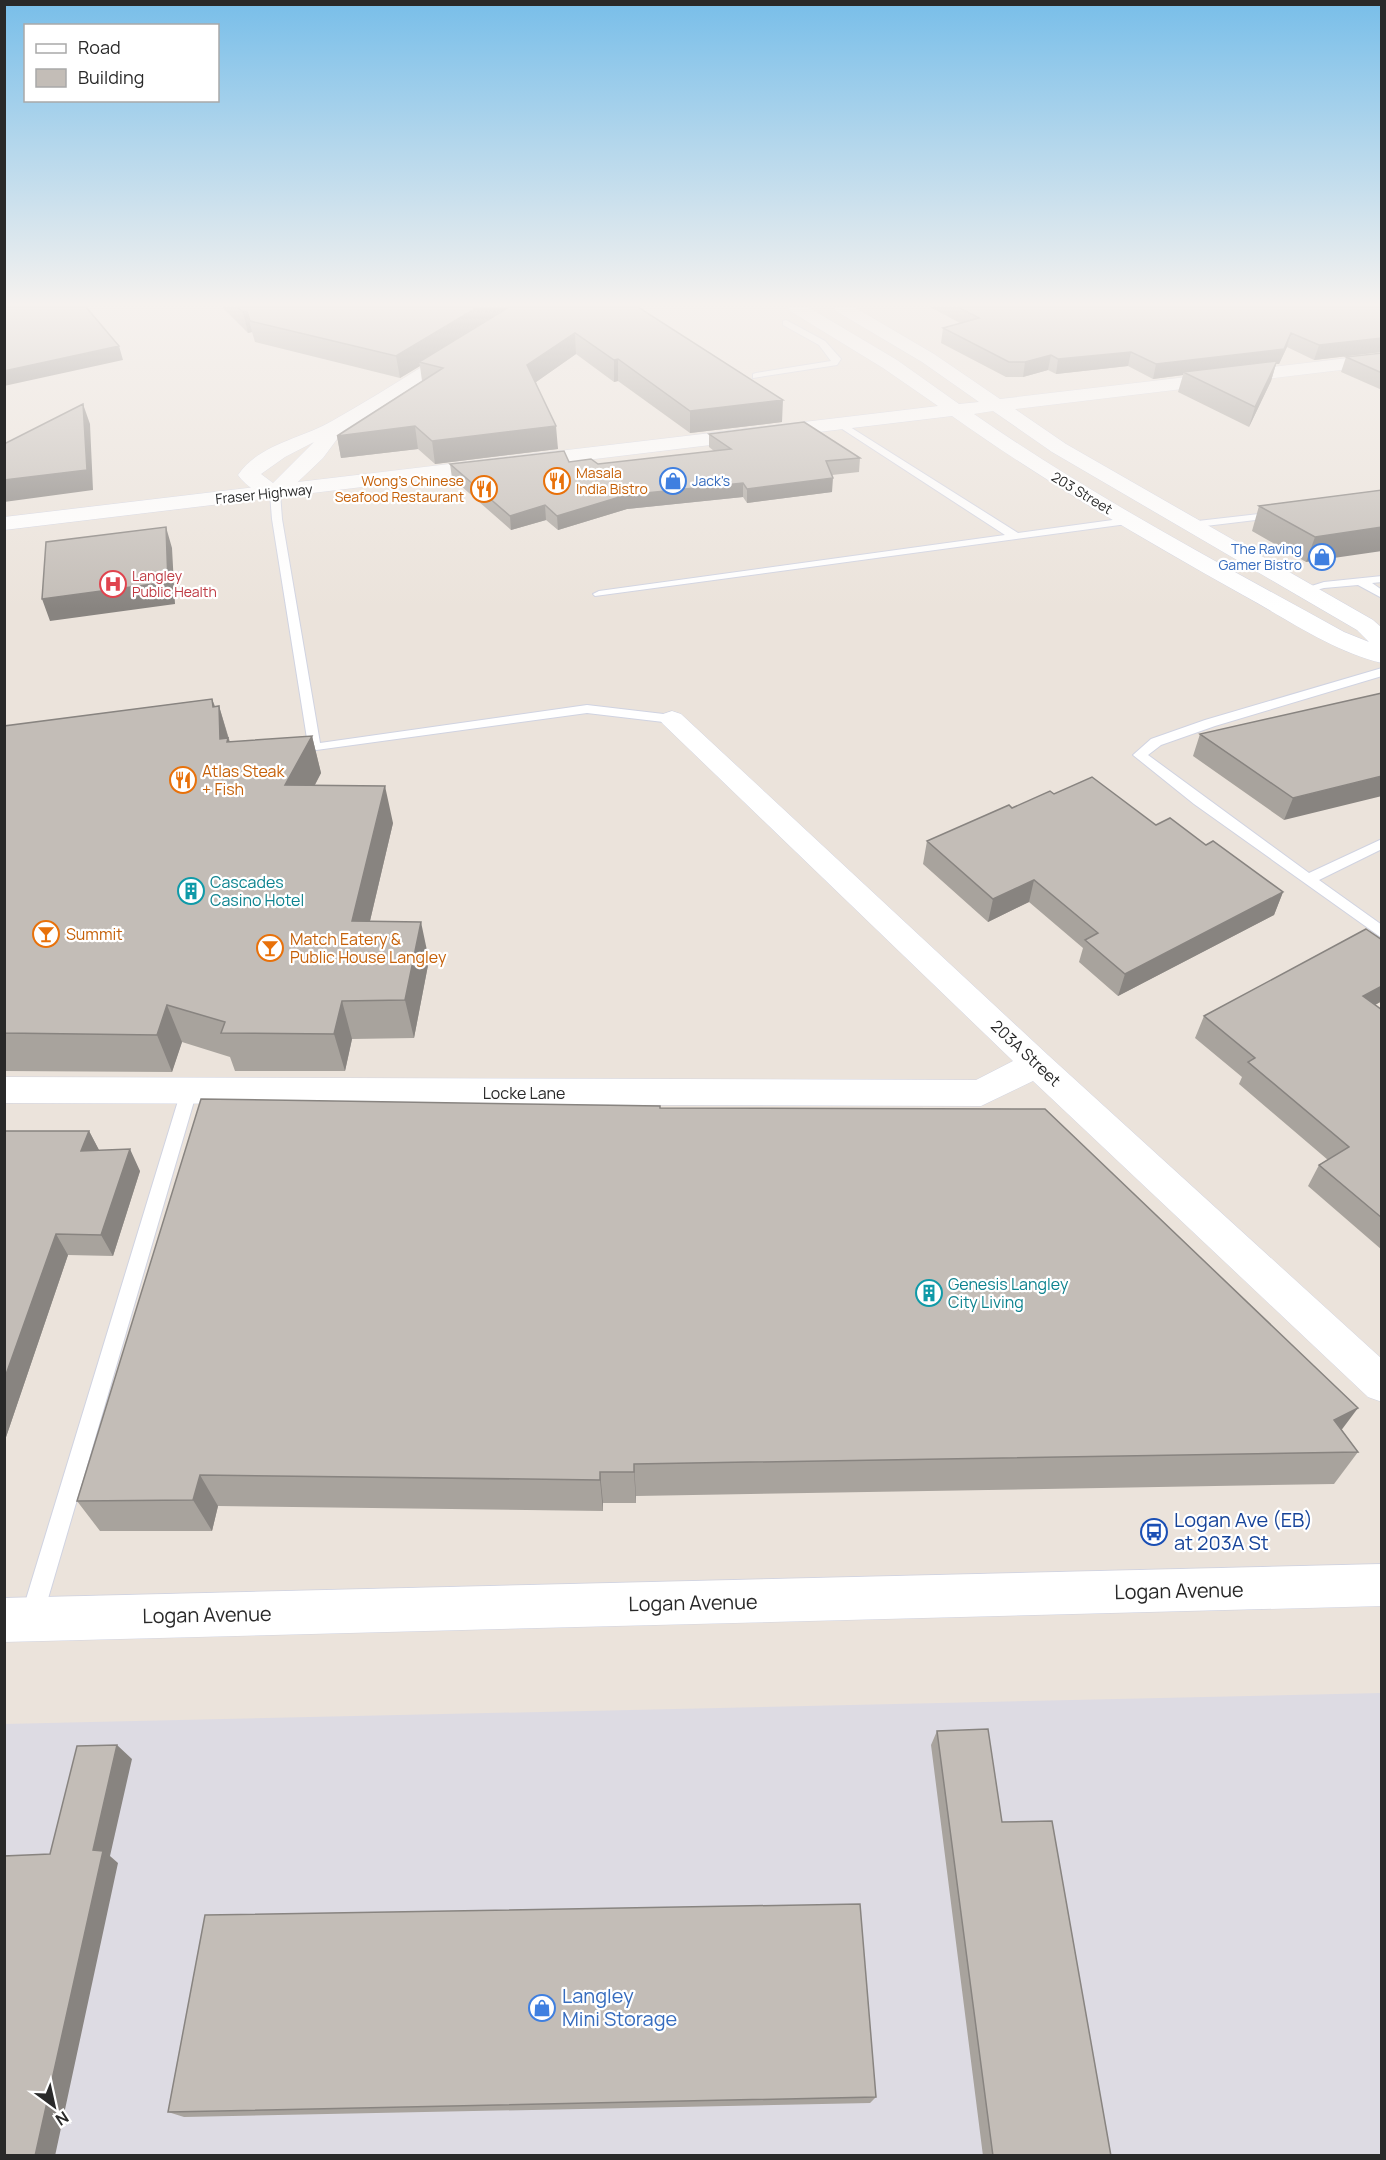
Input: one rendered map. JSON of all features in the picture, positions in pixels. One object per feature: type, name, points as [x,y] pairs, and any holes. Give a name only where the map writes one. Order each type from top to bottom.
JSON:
[{"type":"main road","points":[[336,427],[326,444],[275,493],[248,475],[255,468],[303,438],[336,427],[367,408]]},
{"type":"main road","name":"Fraser Highway","points":[[4,524],[968,408]]},
{"type":"main road","name":"203 Street","points":[[999,408],[1059,448],[1365,625],[1382,642]]},
{"type":"main road","name":"203 Street","points":[[956,409],[1017,453],[1127,521],[1335,637],[1382,656]]},
{"type":"main road","name":"203A Street","points":[[672,719],[1036,1064],[1382,1385]]},
{"type":"main road","name":"Locke Lane","points":[[4,1090],[476,1094],[981,1093],[1036,1064]]},
{"type":"main road","name":"Logan Avenue","points":[[17,1620],[1382,1586]]},
{"type":"lane","points":[[839,423],[1016,537]]},
{"type":"lane","points":[[275,493],[276,514],[314,748],[587,709],[672,719]]},
{"type":"lane","points":[[1189,525],[1292,513]]},
{"type":"lane","points":[[599,594],[1127,521]]},
{"type":"lane","points":[[1305,590],[1324,585],[1382,579]]},
{"type":"lane","points":[[1360,581],[1382,594]]},
{"type":"lane","points":[[1382,672],[1210,723],[1156,742],[1140,755],[1382,933]]},
{"type":"lane","points":[[1308,880],[1382,843]]},
{"type":"lane","points":[[17,1620],[189,1091]]},
{"type":"shaded area","name":"Langley Mini Storage","points":[[1381,1693],[1381,2155],[5,2155],[4,1724]]},
{"type":"building","points":[[75,408],[83,408],[87,470],[4,480],[4,444]]},
{"type":"building","points":[[381,408],[547,408],[556,426],[432,441],[415,426],[337,436]]},
{"type":"building","points":[[686,408],[717,408],[690,411]]},
{"type":"building","points":[[804,422],[860,458],[826,461],[833,478],[747,489],[743,483],[626,495],[557,516],[545,505],[510,516],[450,464],[564,451],[569,462],[591,459],[598,464],[731,449],[709,434]]},
{"type":"building","points":[[1382,490],[1382,527],[1315,537],[1259,506]]},
{"type":"building","points":[[166,527],[168,582],[42,599],[46,542]]},
{"type":"building","points":[[1382,693],[1382,776],[1293,798],[1200,734]]},
{"type":"building","name":"Cascades Casino Hotel","points":[[212,699],[213,707],[219,706],[220,739],[228,738],[227,742],[312,736],[285,785],[385,786],[352,921],[421,922],[405,1000],[342,1001],[334,1034],[221,1033],[225,1022],[167,1005],[157,1035],[4,1033],[4,726]]},
{"type":"building","points":[[1092,777],[1156,825],[1170,818],[1206,845],[1213,841],[1283,892],[1125,974],[1085,940],[1098,933],[1034,880],[993,899],[927,841],[1009,805],[1012,808],[1050,791],[1054,794]]},
{"type":"building","points":[[1366,929],[1382,940],[1382,986],[1363,996],[1382,1010],[1382,1218],[1319,1165],[1349,1147],[1248,1062],[1255,1058],[1204,1016]]},
{"type":"building","points":[[201,1099],[660,1106],[660,1108],[1045,1109],[1358,1408],[1334,1420],[1358,1452],[634,1464],[634,1472],[600,1472],[600,1480],[200,1475],[193,1500],[77,1501]]},
{"type":"building","points":[[4,1131],[89,1131],[81,1151],[130,1149],[101,1235],[56,1234],[4,1380]]},
{"type":"building","points":[[988,1729],[1002,1822],[1052,1821],[1111,2156],[993,2156],[937,1731]]},
{"type":"building","points":[[117,1745],[93,1850],[103,1851],[35,2156],[4,2156],[4,1856],[50,1854],[77,1746]]},
{"type":"building","points":[[860,1904],[876,2097],[168,2112],[205,1915]]},
{"type":"place","name":"Masala India Bistro","points":[[557,481]]},
{"type":"place","name":"Jack's","points":[[673,481]]},
{"type":"place","name":"Wong's Chinese Seafood Restaurant","points":[[484,489]]},
{"type":"place","name":"The Raving Gamer Bistro","points":[[1322,557]]},
{"type":"place","name":"Langley Public Health","points":[[113,584]]},
{"type":"place","name":"Atlas Steak + Fish","points":[[183,780]]},
{"type":"place","name":"Cascades Casino Hotel","points":[[191,891]]},
{"type":"place","name":"Summit","points":[[46,934]]},
{"type":"place","name":"Match Eatery & Public House Langley","points":[[270,948]]},
{"type":"place","name":"Genesis Langley City Living","points":[[929,1293]]},
{"type":"place","name":"Logan Ave (EB) at 203A St","points":[[1154,1532]]},
{"type":"place","name":"Langley Mini Storage","points":[[542,2008]]}]
